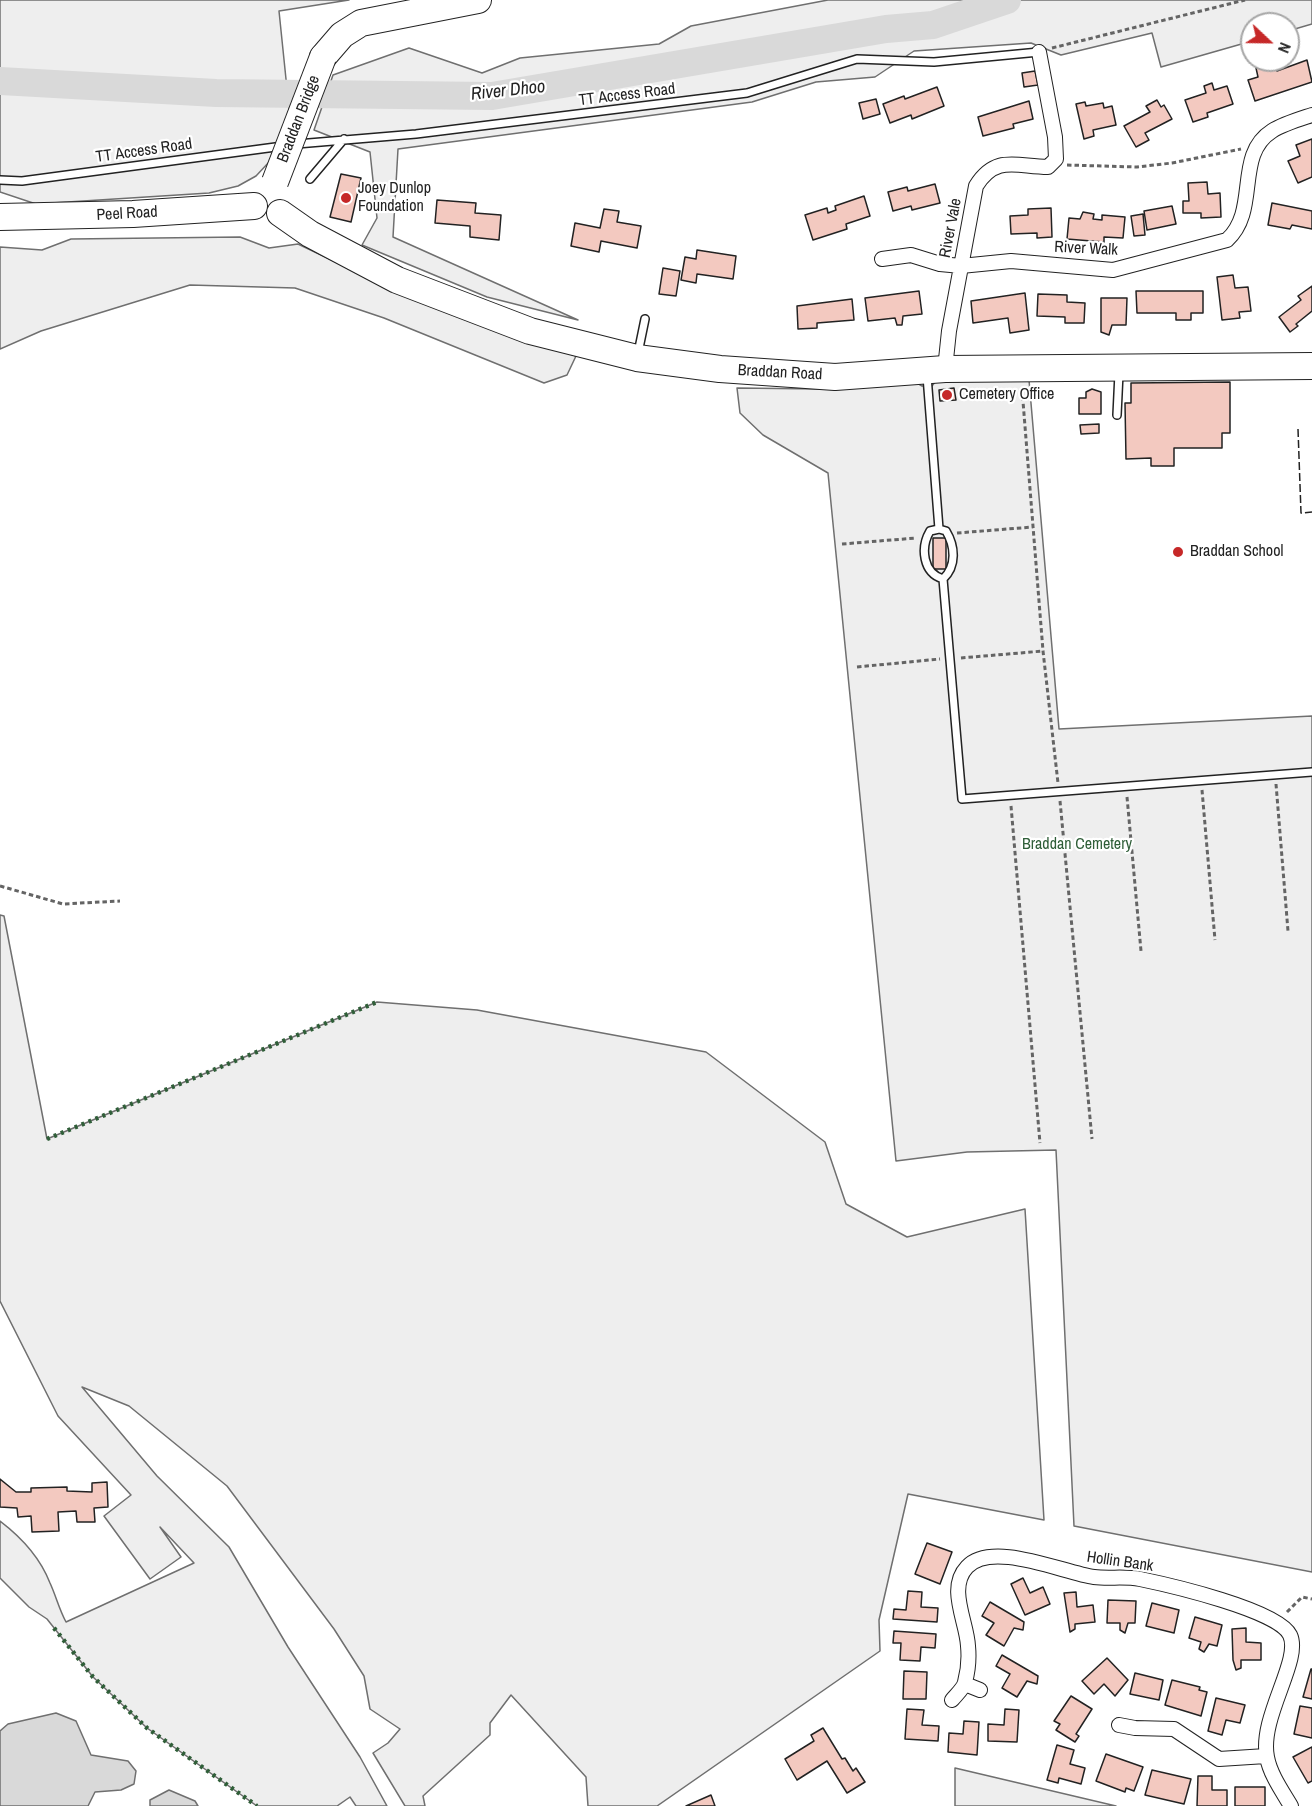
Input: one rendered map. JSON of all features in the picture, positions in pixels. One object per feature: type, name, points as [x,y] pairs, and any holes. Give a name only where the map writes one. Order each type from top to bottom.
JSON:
[{"type":"highway","name":"Braddan Bridge","points":[[274,185],[323,57],[342,35],[361,23],[478,0]]},
{"type":"highway","points":[[274,185],[283,199],[279,213],[267,218],[261,216],[254,206],[258,191],[274,185]]},
{"type":"highway","name":"Peel Road","points":[[0,217],[133,214],[254,206]]},
{"type":"highway","name":"Braddan Road","points":[[279,213],[310,234],[397,280],[530,331],[637,358],[720,369],[835,377],[936,369],[1312,366]]},
{"type":"street","points":[[1039,52],[1055,137],[1056,159]]},
{"type":"street","points":[[1250,149],[1272,131],[1312,116]]},
{"type":"street","name":"River Walk","points":[[882,259],[911,255],[940,264],[961,266],[1011,261],[1113,270],[1227,240],[1238,230],[1243,215],[1250,149]]},
{"type":"street","name":"River Vale","points":[[936,369],[961,266],[976,186],[981,178],[998,166],[1010,163],[1048,167],[1056,159]]},
{"type":"street","name":"Hollin Bank","points":[[965,1684],[968,1646],[959,1591],[968,1566],[979,1559],[1011,1558],[1095,1577],[1139,1579],[1258,1611],[1276,1621],[1289,1634],[1294,1646],[1292,1659],[1268,1720],[1266,1756]]},
{"type":"street","points":[[952,1700],[965,1684],[980,1690]]},
{"type":"street","points":[[1119,1725],[1135,1728],[1174,1729],[1219,1759],[1266,1756],[1291,1806]]},
{"type":"lane","name":"TT Access Road","points":[[0,180],[22,181],[344,139],[416,134],[747,93],[858,58],[934,62],[1039,52]]},
{"type":"lane","points":[[310,179],[344,139]]},
{"type":"lane","points":[[637,358],[645,319]]},
{"type":"lane","points":[[1117,415],[1120,368]]},
{"type":"lane","points":[[936,369],[939,529]]},
{"type":"lane","points":[[943,579],[934,576],[926,568],[927,537],[930,531],[939,529],[948,534],[952,542],[953,566],[943,579],[962,799],[1312,772]]},
{"type":"path","points":[[1039,52],[1245,0]]},
{"type":"path","points":[[1056,159],[1066,165],[1137,167],[1250,149]]},
{"type":"path","points":[[1021,369],[1043,651],[1059,791],[1092,1139]]},
{"type":"path","points":[[948,534],[1033,527]]},
{"type":"path","points":[[842,544],[927,537]]},
{"type":"path","points":[[857,667],[1043,651]]},
{"type":"path","points":[[1275,774],[1288,931]]},
{"type":"path","points":[[1201,780],[1215,940]]},
{"type":"path","points":[[1126,786],[1141,951]]},
{"type":"path","points":[[1010,795],[1040,1143]]},
{"type":"path","points":[[0,886],[63,904],[120,901]]},
{"type":"path","points":[[1276,1621],[1302,1597],[1312,1599]]},
{"type":"green space","points":[[0,0],[349,0],[279,11],[290,118],[270,161],[256,176],[238,186],[209,193],[36,204],[0,192]]},
{"type":"green space","points":[[828,0],[1312,0],[1312,24],[1300,28],[1300,12],[1240,12],[1240,44],[1161,67],[1152,33],[1061,55],[1031,43],[914,51],[875,77],[816,82],[752,102],[398,149],[393,237],[578,320],[487,297],[362,245],[377,218],[370,152],[314,130],[333,75],[409,48],[482,73],[520,58],[659,44],[691,26]]},
{"type":"green space","points":[[240,237],[269,248],[298,244],[407,296],[576,356],[567,375],[544,383],[384,318],[295,288],[190,285],[41,331],[0,349],[0,247],[42,250],[71,239]]},
{"type":"green space","name":"Braddan Cemetery","points":[[1029,380],[1059,729],[1312,716],[1312,1572],[1074,1526],[1056,1150],[967,1152],[896,1161],[828,473],[763,435],[740,413],[737,388],[820,389],[917,383],[922,386],[932,386],[935,382]]},
{"type":"green space","points":[[0,915],[4,916],[47,1139],[377,1002],[477,1010],[706,1052],[825,1142],[846,1204],[907,1237],[1025,1209],[1044,1520],[908,1494],[879,1620],[880,1651],[657,1806],[588,1806],[586,1777],[511,1695],[490,1723],[490,1735],[423,1796],[425,1806],[405,1806],[373,1753],[388,1743],[400,1729],[370,1709],[364,1676],[334,1629],[227,1486],[129,1406],[82,1387],[157,1476],[229,1547],[288,1647],[360,1757],[387,1806],[356,1806],[350,1797],[337,1806],[257,1806],[147,1728],[93,1677],[47,1619],[29,1607],[0,1578],[0,1521],[22,1541],[41,1565],[66,1622],[194,1563],[160,1527],[181,1557],[150,1579],[104,1516],[131,1495],[58,1416],[0,1301]]},
{"type":"green space","points":[[955,1768],[1116,1806],[955,1806]]},
{"type":"shaded area","points":[[56,1713],[76,1721],[91,1755],[128,1761],[136,1771],[134,1784],[121,1790],[95,1792],[88,1806],[0,1806],[0,1731],[8,1724]]},
{"type":"shaded area","points":[[169,1790],[195,1801],[198,1806],[150,1806],[150,1800]]},
{"type":"building","points":[[1307,60],[1312,82],[1255,101],[1248,80],[1258,77],[1257,72],[1300,72],[1300,63]]},
{"type":"building","points":[[1035,71],[1038,85],[1024,87],[1022,73]]},
{"type":"building","points":[[1212,83],[1214,90],[1227,86],[1233,104],[1207,113],[1208,117],[1193,122],[1185,100],[1206,93],[1204,86]]},
{"type":"building","points":[[937,87],[944,106],[912,119],[911,115],[890,123],[883,104],[904,96],[905,99]]},
{"type":"building","points":[[876,99],[880,114],[863,119],[859,103]]},
{"type":"building","points":[[1157,100],[1161,107],[1164,105],[1172,119],[1145,133],[1149,140],[1136,147],[1124,126],[1150,112],[1146,106]]},
{"type":"building","points":[[1029,101],[1033,119],[1013,124],[1014,128],[983,136],[978,117]]},
{"type":"building","points":[[1085,102],[1086,106],[1103,103],[1104,108],[1112,106],[1116,125],[1093,130],[1094,136],[1084,139],[1076,104]]},
{"type":"building","points":[[1312,139],[1312,177],[1298,183],[1288,161],[1300,156],[1296,145]]},
{"type":"building","name":"Joey Dunlop Foundation","points":[[341,174],[361,178],[351,222],[330,217]]},
{"type":"building","points":[[1207,182],[1208,194],[1220,193],[1221,217],[1201,218],[1201,213],[1183,213],[1183,201],[1189,201],[1188,183]]},
{"type":"building","points":[[935,184],[940,203],[912,210],[911,206],[893,211],[888,192],[907,187],[908,191]]},
{"type":"building","points":[[864,196],[870,216],[846,224],[847,229],[813,240],[805,215],[827,208],[828,213],[836,210],[835,206]]},
{"type":"building","points":[[437,200],[476,203],[475,213],[501,215],[499,240],[470,237],[470,226],[435,223]]},
{"type":"building","points":[[1272,203],[1312,211],[1312,229],[1292,225],[1290,229],[1268,225]]},
{"type":"building","points":[[1172,206],[1176,224],[1147,230],[1144,211]]},
{"type":"building","points":[[1051,208],[1052,237],[1037,238],[1037,233],[1011,234],[1010,216],[1028,215],[1028,209]]},
{"type":"building","points":[[604,209],[619,211],[617,222],[641,226],[637,248],[601,241],[599,252],[571,246],[575,223],[600,228]]},
{"type":"building","points":[[1083,212],[1094,214],[1093,219],[1102,220],[1102,215],[1125,217],[1123,238],[1104,237],[1104,242],[1067,239],[1069,218],[1080,219]]},
{"type":"building","points":[[1143,214],[1145,235],[1134,236],[1131,216]]},
{"type":"building","points":[[697,250],[736,256],[733,279],[697,274],[696,283],[681,280],[685,257],[696,259]]},
{"type":"building","points":[[663,268],[680,271],[676,296],[659,294]]},
{"type":"building","points":[[1233,275],[1235,288],[1248,287],[1251,311],[1239,312],[1240,318],[1222,320],[1217,277]]},
{"type":"building","points":[[1312,286],[1312,311],[1290,332],[1279,317],[1301,300],[1298,296]]},
{"type":"building","points":[[919,291],[922,314],[903,316],[902,325],[897,325],[895,318],[868,321],[865,298]]},
{"type":"building","points":[[1136,291],[1203,291],[1203,313],[1191,313],[1191,320],[1176,320],[1176,313],[1137,313]]},
{"type":"building","points":[[1025,293],[1029,330],[1010,333],[1008,318],[973,323],[971,301]]},
{"type":"building","points":[[1038,294],[1067,295],[1067,302],[1085,303],[1084,323],[1065,323],[1065,317],[1037,316]]},
{"type":"building","points":[[1101,298],[1127,298],[1126,325],[1112,325],[1109,335],[1101,332]]},
{"type":"building","points":[[852,299],[854,320],[817,323],[817,328],[798,329],[797,306]]},
{"type":"building","points":[[1230,382],[1230,433],[1222,433],[1222,448],[1174,448],[1174,466],[1151,466],[1151,458],[1126,459],[1125,403],[1131,403],[1131,383]]},
{"type":"building","name":"Cemetery Office","points":[[954,388],[956,400],[940,401],[939,390]]},
{"type":"building","points":[[1092,389],[1101,392],[1101,414],[1079,414],[1079,398],[1086,398],[1086,392]]},
{"type":"building","points":[[1099,424],[1099,433],[1081,434],[1080,425]]},
{"type":"building","points":[[933,538],[946,538],[946,569],[933,569]]},
{"type":"building","points":[[0,1479],[16,1492],[31,1492],[31,1488],[67,1487],[67,1491],[92,1492],[92,1483],[107,1482],[108,1507],[94,1508],[95,1522],[77,1522],[76,1511],[58,1512],[59,1531],[32,1532],[31,1516],[18,1517],[17,1508],[0,1507]]},
{"type":"building","points":[[927,1543],[952,1552],[940,1584],[915,1574]]},
{"type":"building","points":[[1023,1578],[1030,1593],[1043,1587],[1050,1604],[1025,1615],[1011,1584]]},
{"type":"building","points":[[908,1591],[922,1592],[921,1607],[938,1608],[937,1622],[893,1619],[894,1609],[906,1610]]},
{"type":"building","points":[[1076,1592],[1077,1607],[1093,1605],[1095,1622],[1075,1624],[1075,1629],[1070,1632],[1064,1593]]},
{"type":"building","points":[[1108,1600],[1136,1601],[1135,1623],[1128,1623],[1125,1633],[1120,1630],[1120,1623],[1107,1623]]},
{"type":"building","points":[[990,1602],[1024,1622],[1023,1630],[1014,1628],[1004,1646],[986,1635],[994,1623],[982,1616]]},
{"type":"building","points":[[1152,1603],[1179,1610],[1174,1633],[1146,1626]]},
{"type":"building","points":[[1195,1617],[1222,1625],[1217,1646],[1209,1644],[1204,1652],[1199,1649],[1201,1642],[1189,1638]]},
{"type":"building","points":[[1246,1628],[1246,1642],[1261,1643],[1261,1660],[1241,1660],[1241,1668],[1236,1670],[1233,1660],[1232,1629]]},
{"type":"building","points":[[894,1631],[936,1634],[935,1648],[921,1647],[920,1661],[900,1660],[901,1643],[893,1643]]},
{"type":"building","points":[[1002,1655],[1038,1676],[1037,1684],[1027,1681],[1017,1697],[1002,1688],[1010,1674],[996,1666]]},
{"type":"building","points":[[1107,1658],[1128,1680],[1115,1696],[1104,1684],[1094,1694],[1082,1681]]},
{"type":"building","points":[[1312,1669],[1312,1699],[1303,1697]]},
{"type":"building","points":[[904,1671],[927,1672],[926,1699],[903,1699]]},
{"type":"building","points":[[1135,1673],[1163,1680],[1159,1700],[1130,1694]]},
{"type":"building","points":[[1172,1680],[1200,1687],[1199,1690],[1207,1692],[1201,1716],[1165,1705]]},
{"type":"building","points":[[1071,1696],[1092,1709],[1076,1734],[1079,1736],[1075,1742],[1056,1730],[1060,1724],[1054,1721]]},
{"type":"building","points":[[1216,1698],[1245,1705],[1240,1723],[1226,1720],[1222,1735],[1208,1731]]},
{"type":"building","points":[[1300,1706],[1312,1708],[1312,1738],[1294,1734]]},
{"type":"building","points":[[907,1709],[924,1710],[922,1725],[939,1726],[938,1741],[905,1739]]},
{"type":"building","points":[[1005,1709],[1019,1710],[1017,1742],[988,1741],[988,1724],[1004,1725]]},
{"type":"building","points":[[964,1721],[979,1722],[977,1755],[948,1752],[949,1733],[963,1734]]},
{"type":"building","points":[[823,1728],[842,1759],[845,1758],[853,1771],[856,1768],[865,1782],[847,1793],[827,1761],[797,1780],[785,1759],[814,1741],[811,1735]]},
{"type":"building","points":[[1057,1745],[1074,1750],[1070,1764],[1085,1768],[1081,1784],[1059,1778],[1058,1783],[1047,1780]]},
{"type":"building","points":[[1312,1747],[1312,1781],[1308,1783],[1293,1757]]},
{"type":"building","points":[[1106,1754],[1143,1767],[1134,1791],[1126,1788],[1125,1792],[1096,1781]]},
{"type":"building","points":[[1152,1770],[1191,1779],[1184,1804],[1145,1795]]},
{"type":"building","points":[[1198,1776],[1212,1776],[1212,1790],[1227,1790],[1227,1806],[1197,1806]]},
{"type":"building","points":[[1235,1787],[1265,1787],[1265,1806],[1235,1806]]},
{"type":"building","points":[[711,1795],[715,1806],[686,1806]]},
{"type":"waterway","name":"River Dhoo","points":[[0,81],[216,93],[492,96],[886,29],[933,25],[1007,0]]},
{"type":"hedge","points":[[47,1139],[377,1002]]},
{"type":"hedge","points":[[54,1628],[93,1677],[147,1728],[257,1806]]},
{"type":"fence","points":[[1298,429],[1301,513],[1312,512]]},
{"type":"place","name":"Joey Dunlop Foundation","points":[[346,198]]},
{"type":"place","name":"Cemetery Office","points":[[947,395]]},
{"type":"place","name":"Braddan School","points":[[1178,552]]}]
